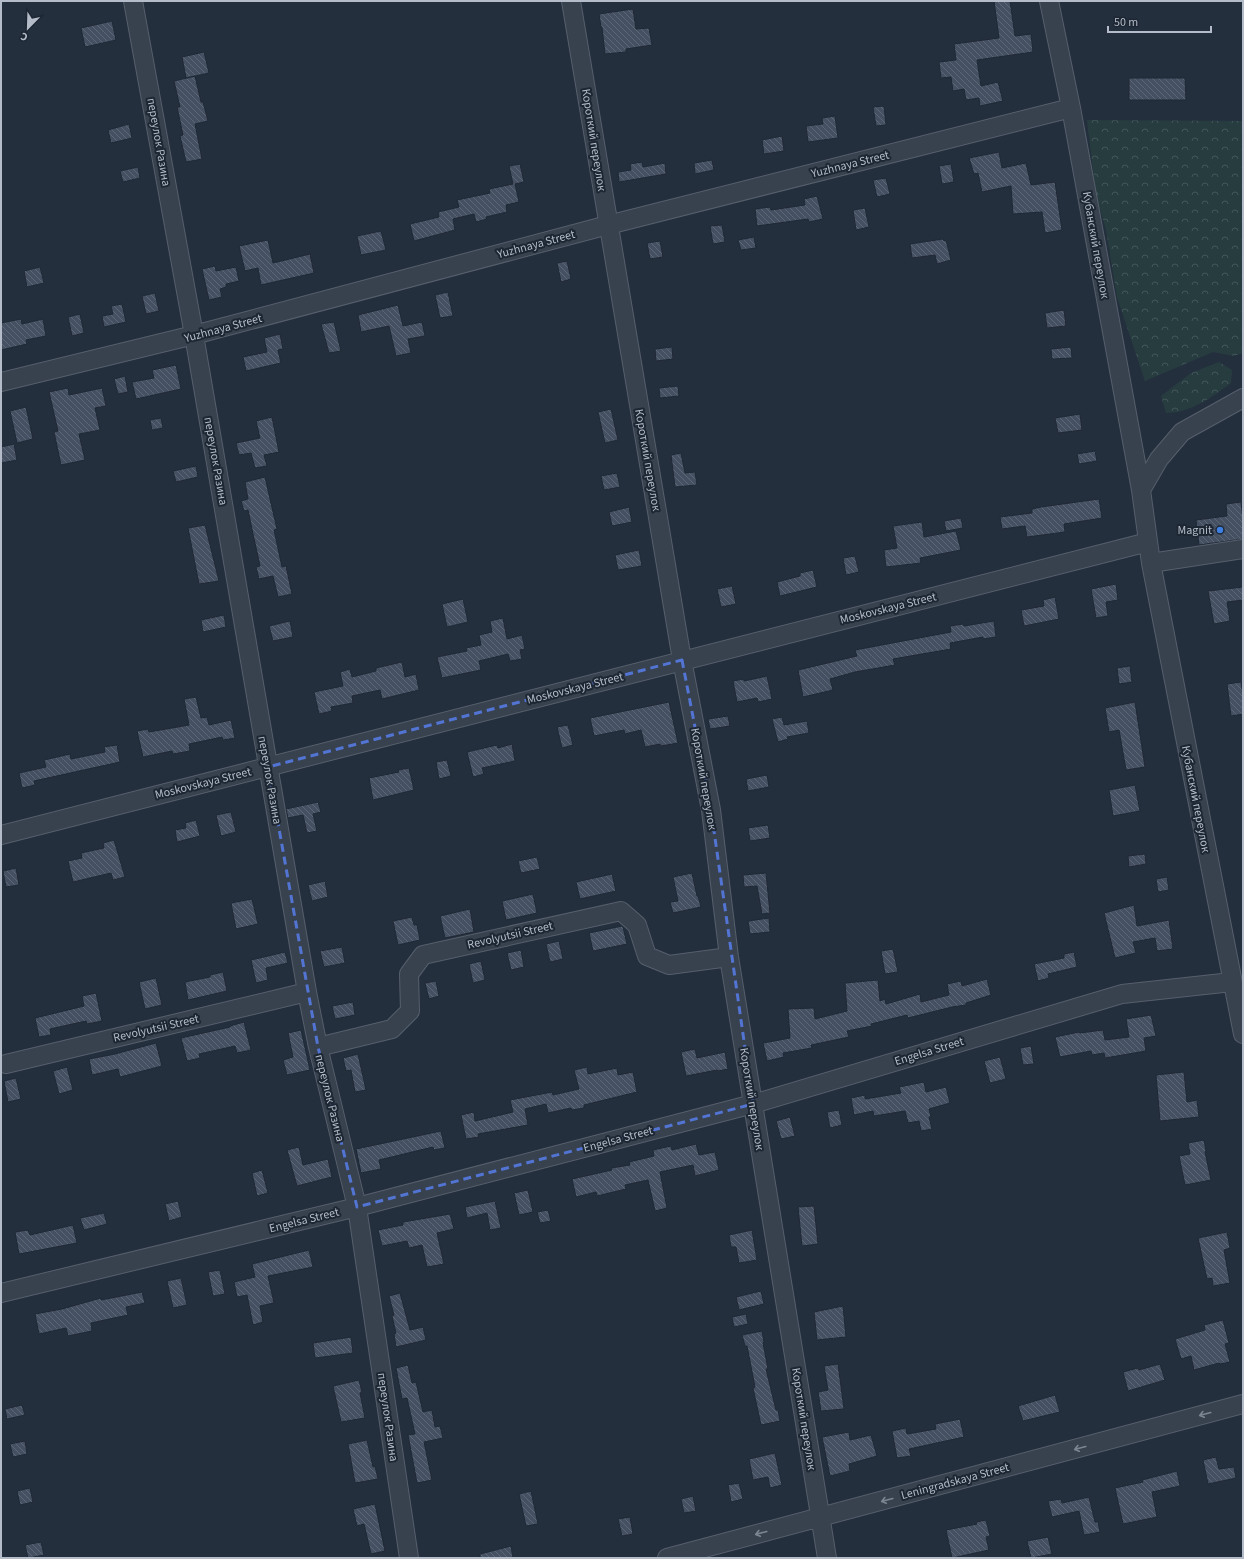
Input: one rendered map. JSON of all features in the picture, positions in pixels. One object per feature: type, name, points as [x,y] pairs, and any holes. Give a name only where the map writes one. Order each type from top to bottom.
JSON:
[{"type":"street","name":"переулок Разина","points":[[133,1],[194,335],[307,992],[318,1046],[357,1207],[409,1558]]},
{"type":"street","name":"Короткий переулок","points":[[571,1],[682,660],[711,810],[729,957],[820,1517],[828,1558]]},
{"type":"street","name":"Кубанский переулок","points":[[1049,1],[1071,108],[1141,490],[1151,563],[1243,1034]]},
{"type":"street","name":"Yuzhnaya Street","points":[[1,382],[194,335],[608,225],[1071,108]]},
{"type":"street","points":[[1141,490],[1158,459],[1182,432],[1243,398]]},
{"type":"street","name":"Moskovskaya Street","points":[[1,835],[1148,542]]},
{"type":"street","points":[[1151,563],[1243,549]]},
{"type":"street","name":"Revolyutsii Street","points":[[318,1046],[392,1029],[410,1011],[409,974],[423,955],[621,911],[637,925],[647,956],[669,965],[729,957]]},
{"type":"street","name":"Engelsa Street","points":[[1,1294],[357,1207],[753,1104],[1122,994],[1232,982]]},
{"type":"street","name":"Revolyutsii Street","points":[[6,1064],[307,992]]},
{"type":"street","name":"Leningradskaya Street","points":[[667,1558],[1243,1404]]},
{"type":"highlighted area","points":[[682,660],[711,810],[753,1104],[357,1207],[318,1047],[268,767]]},
{"type":"green space","points":[[1087,120],[1243,121],[1243,353],[1234,356],[1213,352],[1145,381],[1117,297],[1106,230],[1096,195]]},
{"type":"green space","points":[[1219,362],[1232,370],[1231,383],[1209,399],[1193,407],[1166,413],[1161,396],[1191,373]]},
{"type":"building","points":[[994,1],[1010,1],[1015,36],[1031,34],[1033,52],[977,60],[981,86],[998,82],[1003,101],[980,106],[979,98],[966,100],[964,89],[953,91],[951,77],[941,78],[939,62],[956,60],[954,44],[999,38]]},
{"type":"building","points":[[633,9],[636,29],[649,28],[652,45],[626,49],[626,52],[605,54],[599,14]]},
{"type":"building","points":[[112,21],[116,40],[85,47],[81,28]]},
{"type":"building","points":[[204,52],[209,73],[186,78],[182,57]]},
{"type":"building","points":[[195,76],[201,102],[203,102],[208,121],[195,124],[202,159],[186,162],[180,136],[183,135],[177,107],[180,107],[174,81]]},
{"type":"building","points":[[1129,78],[1185,78],[1186,100],[1129,100]]},
{"type":"building","points":[[884,106],[886,125],[876,126],[873,107]]},
{"type":"building","points":[[835,116],[838,138],[808,142],[806,126],[823,124],[822,118]]},
{"type":"building","points":[[129,124],[132,138],[111,143],[108,130]]},
{"type":"building","points":[[782,136],[784,151],[764,154],[762,140]]},
{"type":"building","points":[[999,152],[1002,168],[1026,163],[1031,185],[1055,182],[1062,230],[1045,233],[1042,212],[1013,214],[1011,186],[982,192],[978,173],[974,174],[969,158]]},
{"type":"building","points":[[712,160],[714,170],[695,174],[694,163]]},
{"type":"building","points":[[642,162],[643,167],[665,163],[666,174],[619,182],[618,172],[631,170],[630,164]]},
{"type":"building","points":[[520,164],[524,182],[515,184],[519,202],[506,205],[507,212],[486,217],[487,219],[476,222],[474,214],[453,219],[455,230],[414,241],[410,224],[439,217],[438,212],[459,207],[457,200],[490,193],[489,189],[513,184],[509,166]]},
{"type":"building","points":[[951,164],[954,182],[942,184],[939,166]]},
{"type":"building","points":[[138,167],[140,178],[123,182],[120,171]]},
{"type":"building","points":[[886,178],[890,194],[877,197],[873,180]]},
{"type":"building","points":[[817,196],[823,219],[809,222],[808,219],[757,226],[755,209],[770,207],[771,210],[805,205],[804,199]]},
{"type":"building","points":[[865,208],[869,227],[856,230],[853,210]]},
{"type":"building","points":[[722,225],[725,242],[713,244],[710,226]]},
{"type":"building","points":[[381,231],[386,250],[361,255],[357,236]]},
{"type":"building","points":[[754,237],[756,248],[741,250],[738,240]]},
{"type":"building","points":[[943,239],[944,241],[946,240],[951,260],[937,264],[935,255],[912,258],[910,244]]},
{"type":"building","points":[[268,240],[273,263],[310,254],[314,273],[261,285],[258,268],[245,271],[239,246]]},
{"type":"building","points":[[660,241],[663,257],[650,259],[647,243]]},
{"type":"building","points":[[567,261],[571,279],[561,282],[557,263]]},
{"type":"building","points":[[215,266],[216,271],[236,267],[239,281],[226,284],[226,287],[220,289],[222,297],[209,300],[202,269]]},
{"type":"building","points":[[40,267],[44,283],[27,287],[24,271]]},
{"type":"building","points":[[448,292],[453,316],[440,318],[435,295]]},
{"type":"building","points":[[155,293],[159,311],[146,314],[142,296]]},
{"type":"building","points":[[122,304],[126,322],[104,327],[102,316],[113,314],[111,306]]},
{"type":"building","points":[[398,305],[403,326],[422,322],[425,336],[408,339],[411,353],[396,356],[389,326],[361,332],[358,315]]},
{"type":"building","points":[[1064,310],[1066,326],[1047,328],[1045,313]]},
{"type":"building","points":[[80,314],[84,333],[72,336],[68,317]]},
{"type":"building","points":[[21,319],[22,324],[43,319],[46,336],[26,340],[27,344],[1,350],[1,323]]},
{"type":"building","points":[[334,322],[341,351],[329,353],[321,324]]},
{"type":"building","points":[[280,334],[283,349],[278,350],[281,363],[246,371],[243,357],[267,352],[264,338]]},
{"type":"building","points":[[672,347],[673,359],[656,361],[655,349]]},
{"type":"building","points":[[1071,347],[1072,358],[1052,359],[1051,349]]},
{"type":"building","points":[[176,365],[181,389],[136,399],[132,382],[154,378],[152,370]]},
{"type":"building","points":[[125,376],[128,392],[118,394],[114,379]]},
{"type":"building","points":[[678,386],[679,396],[660,398],[659,388]]},
{"type":"building","points":[[68,388],[69,395],[102,388],[106,406],[95,408],[100,430],[79,434],[85,460],[61,465],[54,432],[58,431],[49,392]]},
{"type":"building","points":[[26,407],[33,439],[17,443],[10,411]]},
{"type":"building","points":[[611,409],[618,440],[605,443],[598,412]]},
{"type":"building","points":[[1080,414],[1082,430],[1058,433],[1055,418]]},
{"type":"building","points":[[272,417],[279,452],[264,455],[267,466],[255,468],[251,453],[239,455],[236,443],[260,438],[256,421]]},
{"type":"building","points":[[161,418],[163,428],[152,430],[150,420]]},
{"type":"building","points":[[14,444],[17,460],[1,463],[1,447]]},
{"type":"building","points":[[1095,451],[1097,461],[1079,464],[1077,454]]},
{"type":"building","points":[[681,453],[685,473],[695,472],[697,485],[675,487],[671,455]]},
{"type":"building","points":[[196,466],[198,477],[176,482],[173,471]]},
{"type":"building","points":[[617,473],[620,487],[604,490],[601,476]]},
{"type":"building","points":[[265,477],[277,529],[274,530],[282,567],[286,566],[292,594],[278,597],[273,576],[259,579],[256,567],[260,566],[248,510],[244,511],[241,501],[248,499],[245,482]]},
{"type":"building","points":[[1099,499],[1102,518],[1064,524],[1065,532],[1027,537],[1025,526],[1002,529],[1000,517],[1032,513],[1032,509],[1041,507]]},
{"type":"building","name":"Magnit","points":[[1241,502],[1243,539],[1199,545],[1196,520],[1227,516],[1226,504]]},
{"type":"building","points":[[629,507],[632,522],[612,526],[609,512]]},
{"type":"building","points":[[961,518],[963,528],[946,531],[944,521]]},
{"type":"building","points":[[922,522],[924,537],[956,531],[961,550],[920,558],[921,563],[886,567],[884,550],[897,548],[893,526]]},
{"type":"building","points":[[205,525],[219,581],[199,584],[188,528]]},
{"type":"building","points":[[639,550],[642,566],[618,570],[615,555]]},
{"type":"building","points":[[855,556],[859,572],[846,575],[843,558]]},
{"type":"building","points":[[813,570],[817,587],[780,596],[777,582],[800,576],[800,573]]},
{"type":"building","points":[[1116,584],[1118,600],[1106,602],[1108,616],[1096,618],[1091,589]]},
{"type":"building","points":[[732,586],[736,604],[721,607],[717,589]]},
{"type":"building","points":[[1243,587],[1243,600],[1227,602],[1230,621],[1214,624],[1208,591]]},
{"type":"building","points":[[1055,597],[1059,619],[1024,626],[1021,610],[1044,606],[1043,600]]},
{"type":"building","points":[[463,599],[468,622],[447,627],[442,604]]},
{"type":"building","points":[[224,615],[226,627],[203,632],[201,620]]},
{"type":"building","points":[[503,618],[507,639],[522,635],[525,649],[520,650],[522,659],[510,661],[508,654],[479,661],[481,670],[442,678],[437,657],[467,651],[466,648],[481,645],[479,635],[492,632],[490,621]]},
{"type":"building","points":[[290,621],[293,637],[273,641],[269,626]]},
{"type":"building","points":[[994,621],[996,637],[983,639],[983,637],[950,643],[951,649],[893,659],[895,665],[855,672],[830,679],[833,690],[803,697],[798,670],[857,656],[855,650],[951,632],[950,626],[963,624],[964,626]]},
{"type":"building","points":[[402,662],[405,677],[416,674],[419,690],[382,699],[380,690],[352,696],[353,703],[331,707],[332,711],[319,714],[314,692],[343,686],[340,672],[350,669],[352,677],[376,671],[376,668]]},
{"type":"building","points":[[1130,666],[1132,682],[1119,684],[1117,668]]},
{"type":"building","points":[[767,676],[772,699],[758,702],[757,698],[737,702],[733,681],[744,679],[744,681]]},
{"type":"building","points":[[1241,682],[1243,714],[1231,716],[1227,684]]},
{"type":"building","points":[[196,697],[201,718],[207,717],[209,725],[231,720],[235,738],[223,740],[222,737],[189,744],[190,751],[173,754],[172,751],[143,757],[137,731],[148,729],[149,732],[189,725],[184,699]]},
{"type":"building","points":[[669,702],[678,743],[645,747],[641,730],[625,734],[624,730],[594,736],[590,718]]},
{"type":"building","points":[[1135,702],[1145,767],[1126,770],[1119,730],[1109,732],[1105,708]]},
{"type":"building","points":[[728,716],[730,726],[710,729],[708,719]]},
{"type":"building","points":[[782,717],[784,725],[807,721],[809,733],[787,737],[788,739],[778,742],[772,719]]},
{"type":"building","points":[[568,725],[573,745],[562,748],[557,727]]},
{"type":"building","points":[[512,744],[515,761],[482,768],[484,774],[473,777],[467,752],[497,745],[498,748]]},
{"type":"building","points":[[117,745],[120,762],[34,781],[35,785],[22,788],[19,773],[46,767],[44,760],[70,754],[71,759],[105,752],[104,747]]},
{"type":"building","points":[[447,760],[451,776],[439,779],[436,762]]},
{"type":"building","points":[[409,768],[414,790],[373,800],[369,778],[399,772],[398,770]]},
{"type":"building","points":[[767,775],[769,787],[748,791],[746,779]]},
{"type":"building","points":[[1135,785],[1140,811],[1113,816],[1109,790]]},
{"type":"building","points":[[318,802],[321,812],[313,814],[317,831],[307,833],[303,815],[288,818],[286,809]]},
{"type":"building","points":[[231,812],[236,832],[221,836],[216,815]]},
{"type":"building","points":[[196,820],[200,836],[177,842],[175,830],[186,828],[185,823]]},
{"type":"building","points":[[768,825],[770,838],[750,841],[748,828]]},
{"type":"building","points":[[114,840],[125,877],[113,880],[111,873],[73,882],[68,861],[82,858],[81,853],[104,848],[103,843]]},
{"type":"building","points":[[1145,854],[1146,864],[1129,867],[1128,856]]},
{"type":"building","points":[[537,857],[540,869],[521,873],[518,861]]},
{"type":"building","points":[[16,868],[19,885],[6,887],[3,871]]},
{"type":"building","points":[[692,873],[701,907],[673,913],[670,902],[678,901],[673,877]]},
{"type":"building","points":[[766,873],[770,913],[762,914],[757,886],[744,887],[743,875]]},
{"type":"building","points":[[612,874],[616,891],[580,899],[576,882]]},
{"type":"building","points":[[1167,877],[1169,890],[1158,892],[1156,879]]},
{"type":"building","points":[[325,881],[328,897],[312,901],[308,885]]},
{"type":"building","points":[[533,894],[537,913],[506,920],[502,901]]},
{"type":"building","points":[[252,899],[258,924],[236,929],[231,903]]},
{"type":"building","points":[[1134,905],[1137,926],[1169,920],[1173,949],[1157,951],[1155,938],[1133,942],[1136,953],[1115,958],[1104,913]]},
{"type":"building","points":[[470,909],[474,932],[445,938],[440,916]]},
{"type":"building","points":[[412,917],[414,925],[417,925],[420,940],[398,945],[393,921]]},
{"type":"building","points":[[769,918],[770,932],[750,934],[748,921]]},
{"type":"building","points":[[622,926],[627,944],[593,951],[589,933]]},
{"type":"building","points":[[559,941],[563,959],[550,962],[546,944]]},
{"type":"building","points":[[342,947],[345,963],[324,967],[320,951]]},
{"type":"building","points":[[893,949],[898,972],[885,974],[881,951]]},
{"type":"building","points":[[521,950],[524,967],[511,970],[507,953]]},
{"type":"building","points":[[285,952],[288,963],[266,968],[268,980],[256,983],[251,960]]},
{"type":"building","points":[[1074,952],[1077,967],[1048,974],[1049,978],[1038,981],[1034,964],[1064,958],[1064,954]]},
{"type":"building","points":[[481,961],[485,980],[473,983],[469,964]]},
{"type":"building","points":[[223,972],[227,991],[188,1000],[185,982],[210,977],[210,975]]},
{"type":"building","points":[[156,978],[162,1005],[145,1009],[139,982]]},
{"type":"building","points":[[987,979],[991,995],[966,1003],[966,1005],[908,1018],[907,1015],[871,1024],[872,1026],[847,1031],[849,1037],[811,1045],[812,1048],[783,1053],[784,1057],[767,1061],[763,1043],[790,1038],[788,1009],[814,1008],[815,1019],[847,1011],[845,983],[878,980],[880,1001],[885,999],[886,1004],[920,994],[921,1002],[949,995],[947,984],[961,981],[962,986]]},
{"type":"building","points":[[436,981],[439,996],[429,999],[425,983]]},
{"type":"building","points":[[96,993],[102,1021],[87,1024],[86,1021],[50,1029],[51,1035],[39,1037],[35,1018],[84,1006],[82,996]]},
{"type":"building","points":[[353,1002],[355,1015],[335,1019],[332,1006]]},
{"type":"building","points":[[1151,1015],[1156,1036],[1144,1038],[1146,1051],[1105,1058],[1104,1053],[1092,1055],[1091,1051],[1060,1057],[1055,1037],[1079,1032],[1103,1030],[1105,1040],[1129,1037],[1126,1019]]},
{"type":"building","points":[[244,1022],[251,1050],[237,1053],[235,1046],[199,1054],[200,1058],[187,1061],[181,1038],[230,1027]]},
{"type":"building","points":[[301,1030],[310,1070],[287,1075],[283,1060],[293,1057],[288,1033]]},
{"type":"building","points":[[156,1043],[162,1066],[120,1077],[118,1069],[92,1075],[89,1059]]},
{"type":"building","points":[[1031,1046],[1034,1064],[1023,1065],[1020,1048]]},
{"type":"building","points":[[695,1049],[697,1058],[725,1052],[728,1069],[686,1076],[681,1052]]},
{"type":"building","points":[[358,1054],[366,1090],[355,1092],[351,1070],[346,1071],[343,1058]]},
{"type":"building","points":[[1000,1057],[1006,1079],[990,1083],[984,1061]]},
{"type":"building","points":[[67,1067],[73,1090],[59,1094],[53,1071]]},
{"type":"building","points":[[587,1067],[588,1074],[617,1068],[618,1075],[633,1072],[637,1092],[584,1105],[584,1108],[572,1110],[571,1108],[548,1113],[546,1104],[525,1109],[528,1125],[478,1134],[479,1137],[466,1139],[461,1115],[474,1112],[475,1121],[513,1112],[510,1100],[552,1092],[553,1095],[579,1089],[574,1070]]},
{"type":"building","points":[[1184,1072],[1187,1102],[1197,1100],[1199,1117],[1160,1121],[1156,1075]]},
{"type":"building","points":[[16,1078],[21,1099],[8,1102],[4,1081]]},
{"type":"building","points":[[924,1082],[926,1092],[946,1087],[950,1103],[929,1109],[932,1129],[921,1131],[919,1121],[908,1123],[905,1111],[874,1116],[873,1111],[854,1115],[851,1098],[865,1095],[865,1099],[901,1093],[899,1087]]},
{"type":"building","points":[[839,1110],[842,1125],[830,1128],[827,1112]]},
{"type":"building","points":[[790,1117],[795,1136],[781,1139],[776,1121]]},
{"type":"building","points":[[441,1131],[445,1148],[434,1150],[433,1147],[379,1160],[381,1169],[361,1173],[356,1149]]},
{"type":"building","points":[[1204,1140],[1211,1180],[1185,1185],[1179,1156],[1190,1154],[1188,1143]]},
{"type":"building","points":[[696,1144],[699,1155],[715,1152],[719,1170],[695,1176],[693,1165],[660,1172],[667,1208],[655,1211],[648,1180],[625,1185],[626,1189],[597,1196],[596,1192],[576,1197],[572,1179],[612,1170],[611,1168],[630,1165],[629,1162],[654,1156],[653,1150],[671,1146],[672,1150]]},
{"type":"building","points":[[299,1147],[303,1165],[328,1159],[332,1177],[297,1186],[287,1150]]},
{"type":"building","points":[[262,1170],[268,1193],[257,1196],[252,1173]]},
{"type":"building","points":[[528,1190],[533,1212],[519,1215],[514,1193]]},
{"type":"building","points":[[178,1201],[182,1217],[169,1221],[165,1204]]},
{"type":"building","points":[[495,1201],[501,1228],[490,1230],[487,1213],[467,1218],[465,1207]]},
{"type":"building","points":[[814,1206],[818,1244],[802,1246],[798,1207]]},
{"type":"building","points":[[548,1210],[551,1221],[540,1223],[537,1212]]},
{"type":"building","points":[[104,1213],[107,1224],[84,1230],[80,1218]]},
{"type":"building","points":[[450,1214],[454,1229],[437,1233],[444,1264],[427,1267],[422,1245],[409,1248],[407,1241],[382,1246],[378,1230],[403,1225],[403,1222]]},
{"type":"building","points":[[73,1225],[77,1243],[19,1254],[15,1232],[28,1230],[30,1235]]},
{"type":"building","points":[[752,1230],[757,1260],[739,1263],[736,1247],[731,1247],[729,1235]]},
{"type":"building","points":[[1227,1232],[1230,1248],[1224,1250],[1230,1283],[1213,1286],[1212,1278],[1207,1279],[1198,1238]]},
{"type":"building","points":[[309,1250],[313,1267],[268,1276],[274,1303],[260,1306],[263,1322],[253,1325],[247,1295],[237,1297],[234,1282],[255,1277],[252,1264]]},
{"type":"building","points":[[220,1270],[225,1294],[213,1296],[208,1272]]},
{"type":"building","points":[[181,1278],[187,1305],[173,1308],[167,1281]]},
{"type":"building","points":[[761,1291],[764,1304],[739,1310],[736,1297]]},
{"type":"building","points":[[142,1292],[145,1303],[126,1307],[128,1315],[91,1323],[92,1331],[68,1336],[66,1328],[39,1334],[35,1314],[62,1309],[101,1298],[101,1300]]},
{"type":"building","points":[[400,1293],[410,1330],[423,1327],[426,1340],[396,1347],[394,1334],[396,1333],[392,1316],[394,1315],[389,1296]]},
{"type":"building","points":[[843,1306],[846,1337],[817,1340],[814,1312]]},
{"type":"building","points":[[746,1314],[748,1324],[734,1327],[732,1317]]},
{"type":"building","points":[[1223,1320],[1229,1343],[1225,1344],[1230,1362],[1219,1363],[1194,1370],[1191,1356],[1181,1359],[1175,1339],[1205,1330],[1204,1325]]},
{"type":"building","points":[[762,1331],[768,1369],[766,1369],[780,1421],[761,1425],[753,1388],[755,1387],[747,1346],[745,1346],[742,1335]]},
{"type":"building","points":[[351,1337],[353,1353],[315,1358],[313,1343]]},
{"type":"building","points":[[838,1364],[844,1409],[821,1411],[818,1392],[828,1390],[824,1366]]},
{"type":"building","points":[[1160,1364],[1165,1380],[1128,1391],[1123,1372],[1138,1368],[1139,1370]]},
{"type":"building","points":[[408,1365],[412,1383],[416,1382],[423,1412],[432,1410],[435,1427],[440,1426],[443,1438],[424,1442],[432,1480],[417,1483],[408,1435],[415,1434],[407,1398],[402,1399],[396,1368]]},
{"type":"building","points":[[359,1380],[365,1418],[341,1422],[333,1386]]},
{"type":"building","points":[[1055,1395],[1060,1412],[1023,1421],[1018,1406]]},
{"type":"building","points":[[22,1405],[25,1415],[7,1419],[5,1409]]},
{"type":"building","points":[[960,1419],[964,1437],[909,1449],[911,1456],[897,1458],[892,1431],[906,1428],[907,1434],[936,1429],[935,1424]]},
{"type":"building","points":[[849,1432],[850,1440],[871,1435],[877,1456],[849,1464],[850,1471],[830,1476],[822,1437]]},
{"type":"building","points":[[367,1440],[373,1467],[375,1466],[378,1479],[355,1483],[348,1444]]},
{"type":"building","points":[[25,1441],[27,1454],[13,1457],[10,1444]]},
{"type":"building","points":[[775,1453],[782,1485],[770,1488],[768,1477],[753,1480],[749,1459]]},
{"type":"building","points":[[1216,1457],[1219,1469],[1234,1467],[1236,1478],[1208,1484],[1203,1460]]},
{"type":"building","points":[[1177,1471],[1180,1486],[1152,1492],[1157,1517],[1123,1524],[1115,1488],[1143,1482],[1142,1480]]},
{"type":"building","points":[[739,1483],[743,1499],[731,1502],[728,1485]]},
{"type":"building","points":[[30,1488],[33,1502],[20,1505],[17,1491]]},
{"type":"building","points":[[531,1491],[538,1524],[526,1526],[519,1494]]},
{"type":"building","points":[[693,1496],[696,1511],[684,1513],[681,1499]]},
{"type":"building","points":[[1089,1497],[1095,1522],[1098,1522],[1100,1532],[1084,1535],[1079,1511],[1052,1517],[1048,1501],[1061,1499],[1062,1503]]},
{"type":"building","points":[[375,1504],[385,1551],[371,1554],[364,1524],[357,1526],[353,1509]]},
{"type":"building","points":[[630,1517],[633,1534],[622,1536],[618,1519]]},
{"type":"building","points":[[986,1520],[990,1536],[986,1537],[989,1550],[952,1558],[946,1530],[977,1524],[976,1522]]},
{"type":"building","points":[[1048,1537],[1052,1554],[1031,1558],[1027,1541]]},
{"type":"building","points":[[41,1542],[44,1555],[28,1558],[25,1545]]},
{"type":"building","points":[[511,1546],[513,1558],[480,1558],[480,1554]]},
{"type":"place","name":"Magnit","points":[[1220,530]]}]
